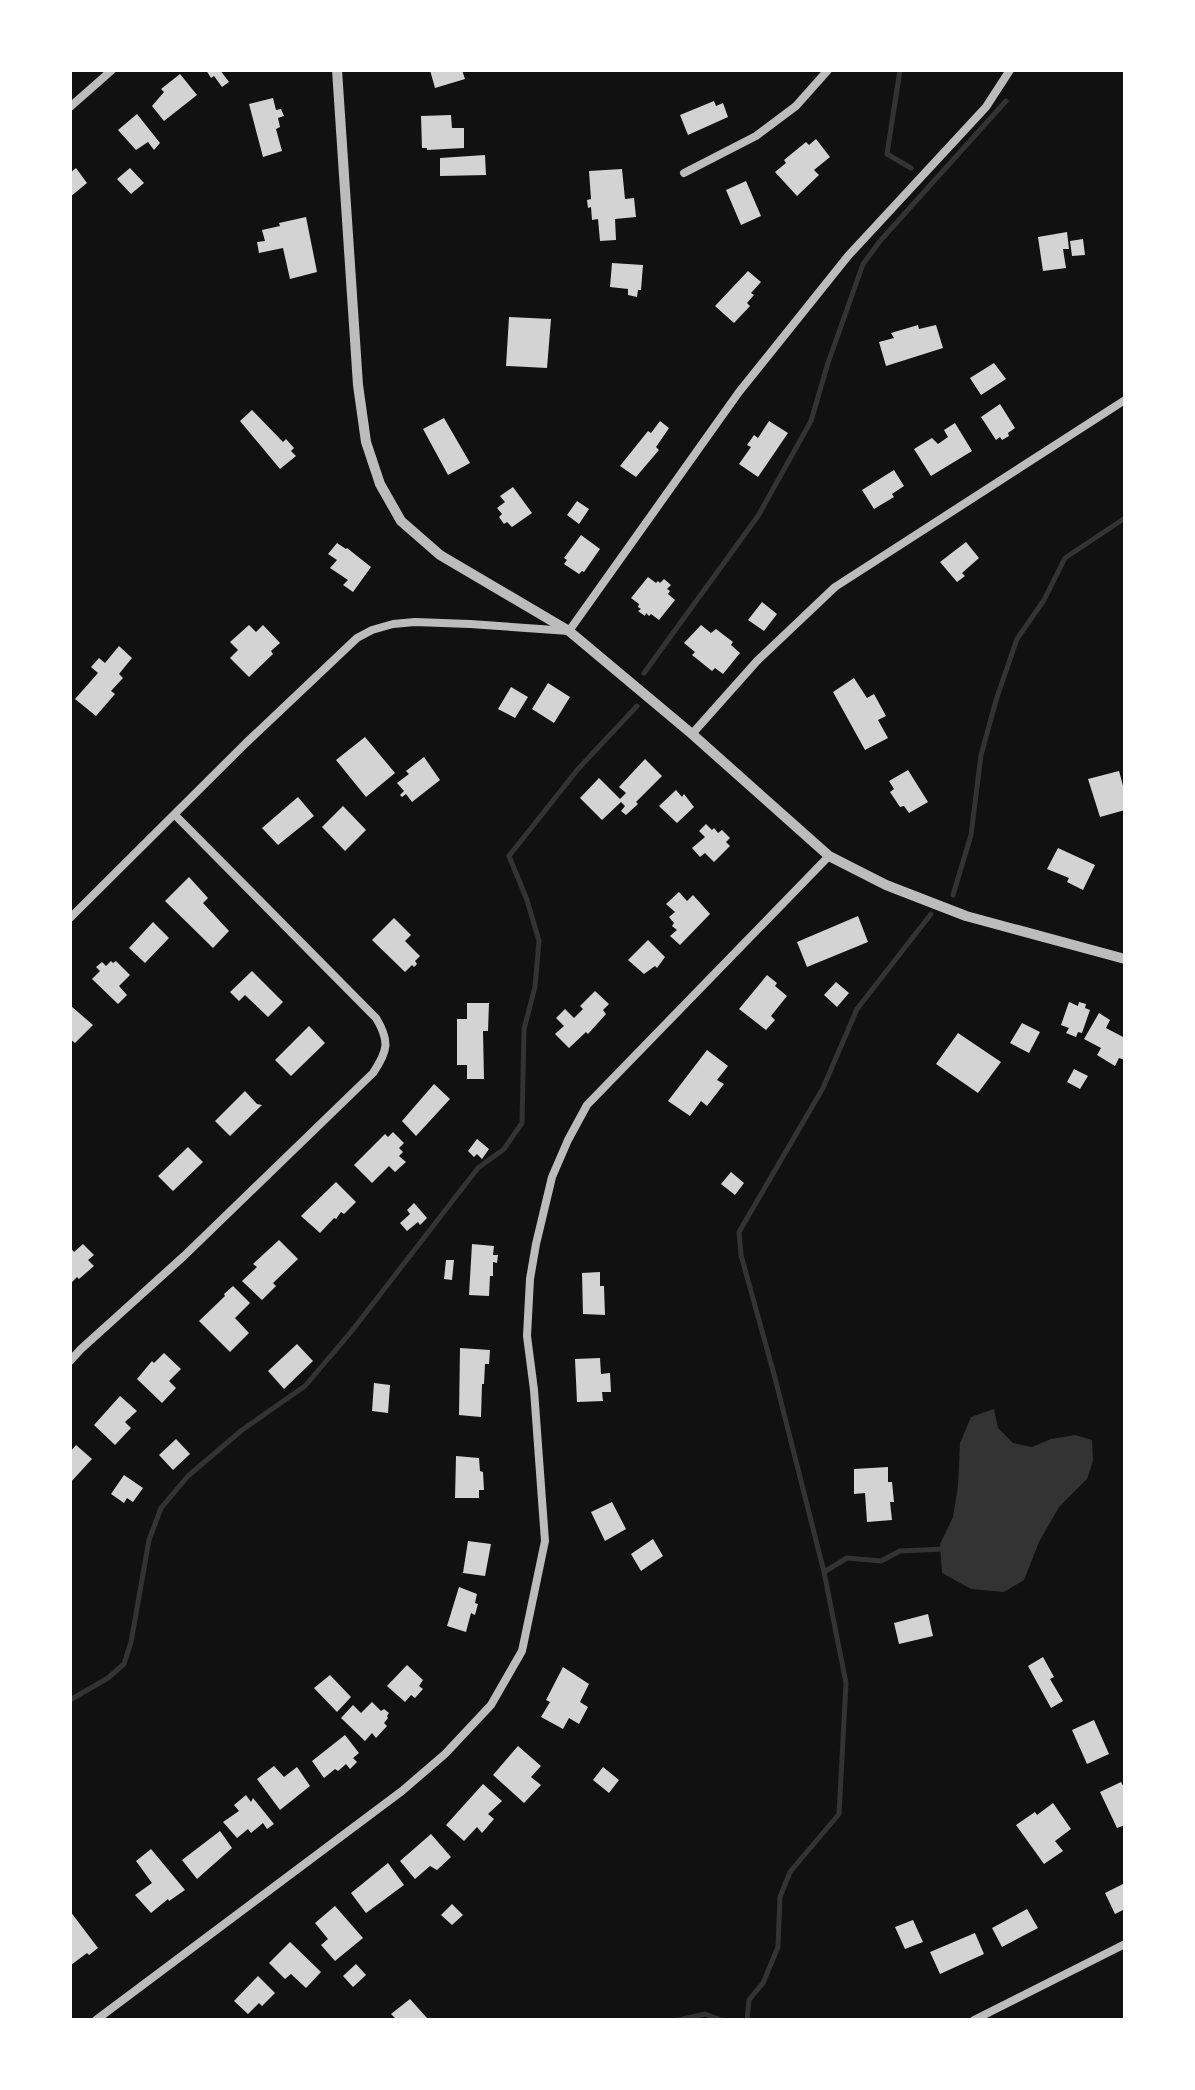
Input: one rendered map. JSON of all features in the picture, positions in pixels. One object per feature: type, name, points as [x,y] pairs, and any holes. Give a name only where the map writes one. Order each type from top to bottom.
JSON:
[{"type":"street","points":[[70,107],[112,70]]},
{"type":"street","points":[[337,70],[358,385],[366,442],[380,484],[401,521],[440,555],[569,631],[692,734],[829,856],[886,885],[966,916],[1125,959]]},
{"type":"street","points":[[684,173],[756,136],[796,106],[828,70]]},
{"type":"street","points":[[569,631],[739,392],[848,256],[986,107],[1010,70]]},
{"type":"street","points":[[692,734],[757,661],[835,587],[1125,400]]},
{"type":"street","points":[[70,918],[357,638],[394,623],[415,622],[569,631]]},
{"type":"street","points":[[70,1361],[184,1256],[373,1073],[386,1047],[384,1032],[376,1018],[175,815]]},
{"type":"street","points":[[96,2020],[402,1791],[445,1754],[491,1705],[522,1651],[545,1541],[527,1336],[531,1275],[552,1177],[587,1105],[829,856]]},
{"type":"street","points":[[974,2020],[1125,1944]]},
{"type":"shaded area","points":[[994,1409],[998,1428],[1013,1443],[1032,1447],[1051,1439],[1075,1435],[1092,1440],[1093,1461],[1087,1479],[1059,1507],[1039,1542],[1024,1580],[1004,1592],[971,1589],[942,1573],[940,1544],[953,1517],[960,1443],[971,1417]]},
{"type":"building","points":[[206,70],[220,70],[229,82],[222,87]]},
{"type":"building","points":[[430,70],[462,70],[465,79],[435,88]]},
{"type":"building","points":[[180,74],[197,95],[164,121],[152,106],[164,92],[161,89]]},
{"type":"building","points":[[273,98],[276,110],[281,109],[284,116],[278,118],[280,127],[276,129],[282,151],[263,157],[249,104]]},
{"type":"building","points":[[714,101],[716,106],[723,103],[728,117],[688,135],[680,115]]},
{"type":"building","points":[[137,114],[160,143],[154,150],[148,142],[136,150],[118,130]]},
{"type":"building","points":[[451,115],[452,128],[464,128],[464,148],[422,148],[421,116]]},
{"type":"building","points":[[816,139],[830,157],[814,170],[819,175],[797,196],[775,172],[806,142],[809,145]]},
{"type":"building","points":[[485,155],[486,175],[440,176],[440,158]]},
{"type":"building","points":[[76,168],[87,183],[70,197],[70,173]]},
{"type":"building","points":[[130,168],[144,183],[131,194],[117,179]]},
{"type":"building","points":[[622,169],[625,199],[634,198],[636,217],[615,219],[616,240],[600,241],[598,219],[592,220],[591,207],[588,208],[587,200],[591,199],[589,171]]},
{"type":"building","points":[[746,181],[761,216],[741,225],[726,190]]},
{"type":"building","points":[[306,217],[317,272],[290,279],[283,248],[259,253],[257,242],[265,241],[262,230]]},
{"type":"building","points":[[1067,232],[1069,249],[1063,249],[1066,268],[1043,271],[1038,237]]},
{"type":"building","points":[[1083,239],[1085,255],[1072,256],[1070,241]]},
{"type":"building","points":[[612,263],[643,265],[641,290],[638,290],[637,297],[628,295],[628,289],[610,287]]},
{"type":"building","points":[[748,271],[761,282],[751,293],[754,295],[747,303],[750,306],[734,323],[715,306]]},
{"type":"building","points":[[509,317],[551,319],[547,368],[506,366]]},
{"type":"building","points":[[918,325],[919,329],[936,325],[943,348],[886,366],[879,342],[894,338],[891,333]]},
{"type":"building","points":[[994,363],[1006,379],[981,395],[970,378]]},
{"type":"building","points":[[1000,404],[1015,428],[1008,433],[1009,436],[996,440],[981,417]]},
{"type":"building","points":[[252,410],[283,442],[286,439],[294,448],[291,451],[296,456],[280,469],[240,421]]},
{"type":"building","points":[[444,418],[470,463],[448,475],[423,429]]},
{"type":"building","points":[[660,421],[669,428],[656,447],[659,450],[636,477],[620,466]]},
{"type":"building","points":[[769,421],[788,433],[758,477],[739,464],[751,447],[747,445],[754,435],[758,438]]},
{"type":"building","points":[[955,423],[972,451],[931,476],[914,449],[932,438],[938,444],[948,437],[944,430]]},
{"type":"building","points":[[894,470],[904,486],[892,494],[894,497],[874,509],[862,490]]},
{"type":"building","points":[[513,487],[532,513],[512,527],[507,522],[504,524],[497,508],[505,502],[500,496]]},
{"type":"building","points":[[577,501],[589,509],[579,524],[567,515]]},
{"type":"building","points":[[581,535],[600,549],[584,572],[579,574],[564,564],[567,560],[564,558]]},
{"type":"building","points":[[966,542],[979,558],[957,582],[940,562]]},
{"type":"building","points":[[337,543],[371,567],[353,592],[343,585],[348,580],[330,568],[337,560],[328,554]]},
{"type":"building","points":[[648,577],[656,583],[664,579],[671,585],[667,589],[670,591],[668,594],[675,600],[659,620],[638,611],[641,609],[639,604],[631,598]]},
{"type":"building","points":[[762,602],[777,614],[764,631],[748,620]]},
{"type":"building","points":[[249,625],[256,632],[263,625],[280,643],[249,677],[230,658],[238,650],[230,642]]},
{"type":"building","points":[[701,625],[711,633],[716,629],[733,642],[731,645],[740,653],[723,674],[715,668],[712,671],[692,655],[695,652],[684,643]]},
{"type":"building","points":[[119,646],[132,658],[119,674],[123,678],[111,691],[115,694],[96,716],[75,699],[98,673],[91,667],[99,658],[105,663]]},
{"type":"building","points":[[854,678],[867,698],[874,694],[886,716],[878,720],[888,738],[865,750],[833,692]]},
{"type":"building","points":[[548,683],[570,697],[554,723],[532,709]]},
{"type":"building","points":[[511,687],[528,697],[515,718],[498,709]]},
{"type":"building","points":[[365,737],[395,773],[366,797],[336,760]]},
{"type":"building","points":[[424,757],[440,780],[412,802],[406,794],[400,795],[404,791],[397,783],[409,774],[406,771]]},
{"type":"building","points":[[645,759],[662,776],[626,815],[621,811],[625,806],[621,802],[602,820],[580,798],[599,778],[620,799],[626,793],[619,787]]},
{"type":"building","points":[[908,770],[928,802],[909,813],[904,806],[900,807],[890,792],[894,789],[889,781]]},
{"type":"building","points":[[1119,771],[1125,793],[1125,810],[1100,817],[1088,779]]},
{"type":"building","points":[[676,790],[682,797],[684,794],[694,807],[677,823],[659,806]]},
{"type":"building","points":[[298,797],[314,816],[278,845],[262,828]]},
{"type":"building","points":[[343,806],[366,830],[345,851],[322,827]]},
{"type":"building","points":[[706,824],[718,833],[722,830],[730,838],[726,842],[730,846],[714,862],[705,853],[700,857],[692,848],[705,837],[699,831]]},
{"type":"building","points":[[1058,848],[1095,865],[1083,890],[1067,882],[1069,878],[1047,869]]},
{"type":"building","points":[[189,877],[208,898],[203,903],[229,931],[213,948],[165,901]]},
{"type":"building","points":[[679,892],[687,901],[693,895],[710,914],[680,945],[670,936],[677,930],[669,917],[675,912],[666,904]]},
{"type":"building","points":[[858,916],[868,942],[807,967],[797,942]]},
{"type":"building","points":[[394,918],[411,935],[405,941],[420,956],[415,961],[417,964],[405,972],[372,940]]},
{"type":"building","points":[[153,922],[169,938],[145,963],[129,948]]},
{"type":"building","points":[[648,940],[665,957],[657,968],[655,966],[644,974],[628,960]]},
{"type":"building","points":[[116,961],[130,975],[119,986],[127,995],[118,1004],[92,979],[100,971],[96,967],[102,962],[106,966]]},
{"type":"building","points":[[252,971],[283,1002],[268,1017],[245,995],[239,1001],[230,992]]},
{"type":"building","points":[[767,975],[787,996],[771,1016],[775,1020],[766,1030],[739,1009]]},
{"type":"building","points":[[836,982],[849,993],[837,1007],[824,995]]},
{"type":"building","points":[[595,991],[609,1004],[603,1010],[606,1014],[588,1034],[586,1032],[569,1048],[555,1034],[564,1026],[556,1018],[565,1009],[574,1018],[583,1009],[580,1006]]},
{"type":"building","points":[[1069,1002],[1078,1006],[1079,1002],[1086,1004],[1085,1008],[1090,1010],[1082,1033],[1078,1032],[1076,1037],[1066,1033],[1069,1028],[1061,1025]]},
{"type":"building","points":[[467,1003],[489,1003],[488,1031],[483,1031],[484,1079],[467,1079],[467,1065],[457,1065],[457,1019],[467,1019]]},
{"type":"building","points":[[71,1006],[93,1025],[75,1043],[70,1039]]},
{"type":"building","points":[[1099,1013],[1110,1020],[1106,1028],[1125,1038],[1125,1060],[1119,1058],[1115,1066],[1097,1055],[1101,1048],[1084,1039]]},
{"type":"building","points":[[1022,1023],[1040,1032],[1029,1053],[1010,1043]]},
{"type":"building","points":[[309,1026],[325,1043],[291,1076],[275,1060]]},
{"type":"building","points":[[958,1033],[1001,1062],[978,1093],[936,1064]]},
{"type":"building","points":[[707,1050],[728,1066],[717,1080],[724,1084],[707,1106],[701,1101],[690,1116],[668,1101]]},
{"type":"building","points":[[1074,1069],[1088,1076],[1080,1089],[1067,1082]]},
{"type":"building","points":[[434,1084],[450,1099],[416,1136],[402,1121]]},
{"type":"building","points":[[245,1091],[257,1104],[262,1105],[230,1136],[215,1121]]},
{"type":"building","points":[[393,1132],[404,1143],[399,1148],[403,1152],[399,1156],[406,1162],[395,1172],[389,1166],[372,1183],[354,1165],[385,1134],[388,1137]]},
{"type":"building","points":[[477,1139],[489,1149],[482,1159],[468,1151]]},
{"type":"building","points":[[188,1147],[203,1162],[173,1191],[158,1176]]},
{"type":"building","points":[[731,1172],[744,1183],[735,1195],[721,1184]]},
{"type":"building","points":[[336,1182],[356,1202],[320,1233],[301,1216]]},
{"type":"building","points":[[414,1203],[427,1218],[407,1231],[400,1223],[410,1214],[407,1210]]},
{"type":"building","points":[[279,1240],[298,1259],[273,1283],[276,1286],[262,1300],[242,1281],[257,1267],[253,1264]]},
{"type":"building","points":[[83,1244],[94,1255],[88,1260],[94,1266],[70,1284],[70,1247],[74,1252]]},
{"type":"building","points":[[472,1244],[494,1246],[493,1255],[498,1255],[497,1263],[493,1262],[489,1296],[469,1295]]},
{"type":"building","points":[[446,1260],[454,1260],[452,1280],[444,1279]]},
{"type":"building","points":[[600,1272],[605,1315],[583,1314],[582,1273]]},
{"type":"building","points":[[233,1286],[250,1303],[235,1318],[249,1333],[230,1352],[199,1321]]},
{"type":"building","points":[[297,1344],[313,1361],[284,1389],[268,1371]]},
{"type":"building","points":[[460,1348],[490,1350],[482,1384],[481,1417],[459,1415]]},
{"type":"building","points":[[164,1353],[181,1369],[169,1381],[176,1388],[162,1403],[137,1379],[152,1361],[154,1363]]},
{"type":"building","points":[[600,1358],[601,1374],[610,1373],[611,1392],[602,1392],[603,1401],[577,1402],[575,1359]]},
{"type":"building","points":[[374,1383],[390,1385],[388,1413],[372,1411]]},
{"type":"building","points":[[120,1396],[137,1411],[125,1422],[131,1428],[115,1445],[94,1425]]},
{"type":"building","points":[[176,1439],[190,1454],[173,1470],[159,1455]]},
{"type":"building","points":[[76,1445],[92,1459],[70,1483],[70,1452]]},
{"type":"building","points":[[456,1456],[479,1458],[484,1490],[479,1490],[479,1498],[455,1498]]},
{"type":"building","points":[[888,1467],[888,1482],[892,1482],[894,1502],[890,1502],[892,1520],[867,1522],[865,1493],[854,1494],[854,1469]]},
{"type":"building","points":[[124,1475],[143,1488],[133,1502],[127,1498],[124,1503],[111,1494]]},
{"type":"building","points":[[612,1502],[626,1529],[605,1541],[591,1512]]},
{"type":"building","points":[[653,1539],[663,1556],[641,1571],[631,1554]]},
{"type":"building","points":[[468,1541],[491,1544],[485,1576],[463,1573]]},
{"type":"building","points":[[459,1587],[477,1594],[475,1615],[471,1613],[466,1632],[447,1626]]},
{"type":"building","points":[[928,1614],[933,1636],[899,1644],[894,1623]]},
{"type":"building","points":[[1043,1657],[1054,1677],[1050,1679],[1063,1701],[1051,1708],[1028,1666]]},
{"type":"building","points":[[407,1665],[423,1680],[419,1686],[423,1689],[415,1698],[411,1695],[405,1702],[387,1686]]},
{"type":"building","points":[[563,1667],[589,1684],[580,1702],[588,1707],[579,1724],[569,1718],[563,1729],[541,1717]]},
{"type":"building","points":[[330,1675],[351,1697],[337,1712],[314,1688]]},
{"type":"building","points":[[372,1702],[381,1711],[384,1709],[389,1713],[384,1723],[387,1726],[376,1738],[372,1733],[365,1741],[341,1718],[353,1705],[361,1713]]},
{"type":"building","points":[[1094,1720],[1109,1754],[1087,1764],[1072,1730]]},
{"type":"building","points":[[345,1735],[359,1753],[353,1758],[357,1762],[350,1769],[346,1764],[338,1771],[335,1769],[324,1778],[312,1761]]},
{"type":"building","points":[[518,1746],[541,1766],[531,1777],[541,1785],[524,1803],[493,1775]]},
{"type":"building","points":[[274,1766],[284,1777],[297,1767],[310,1786],[280,1810],[257,1779]]},
{"type":"building","points":[[603,1767],[619,1780],[609,1793],[593,1780]]},
{"type":"building","points":[[1121,1782],[1125,1789],[1125,1825],[1117,1828],[1100,1792]]},
{"type":"building","points":[[483,1784],[502,1801],[488,1814],[494,1819],[482,1833],[477,1827],[464,1841],[446,1825]]},
{"type":"building","points":[[246,1795],[251,1802],[253,1798],[274,1824],[267,1829],[263,1823],[251,1833],[248,1829],[237,1838],[223,1822],[239,1811],[234,1805]]},
{"type":"building","points":[[1053,1803],[1071,1829],[1055,1841],[1063,1851],[1044,1864],[1016,1825]]},
{"type":"building","points":[[220,1831],[232,1848],[197,1879],[182,1860]]},
{"type":"building","points":[[431,1834],[451,1857],[437,1870],[430,1866],[415,1879],[400,1861]]},
{"type":"building","points":[[151,1849],[185,1890],[151,1913],[135,1895],[152,1883],[136,1861]]},
{"type":"building","points":[[388,1863],[404,1885],[366,1913],[351,1893]]},
{"type":"building","points":[[1125,1883],[1125,1909],[1115,1914],[1105,1893]]},
{"type":"building","points":[[452,1904],[463,1915],[452,1925],[441,1915]]},
{"type":"building","points":[[335,1906],[363,1938],[335,1961],[321,1945],[328,1939],[315,1923]]},
{"type":"building","points":[[1027,1909],[1038,1928],[1002,1947],[992,1928]]},
{"type":"building","points":[[70,1911],[98,1948],[71,1965]]},
{"type":"building","points":[[913,1920],[923,1942],[905,1949],[895,1927]]},
{"type":"building","points":[[975,1933],[984,1954],[940,1974],[930,1952]]},
{"type":"building","points":[[290,1942],[321,1972],[306,1988],[291,1974],[285,1979],[269,1963]]},
{"type":"building","points":[[356,1964],[366,1975],[353,1987],[343,1976]]},
{"type":"building","points":[[258,1976],[275,1993],[248,2014],[234,2001]]},
{"type":"building","points":[[410,1999],[427,2018],[425,2020],[397,2020],[391,2014]]},
{"type":"waterway","points":[[900,70],[887,154],[911,168]]},
{"type":"waterway","points":[[644,673],[758,516],[811,421],[863,264],[1006,101]]},
{"type":"waterway","points":[[953,895],[971,835],[981,755],[1017,639],[1044,600],[1065,558],[1125,518]]},
{"type":"waterway","points":[[70,1700],[108,1678],[124,1664],[131,1642],[149,1540],[161,1508],[188,1476],[242,1430],[305,1386],[351,1332],[478,1168],[504,1149],[522,1123],[524,1029],[535,987],[539,941],[509,856],[578,769],[637,706]]},
{"type":"waterway","points":[[747,2020],[749,2000],[763,1983],[778,1947],[780,1897],[790,1872],[839,1814],[846,1683],[824,1572],[741,1255],[739,1232],[823,1088],[857,1009],[931,914]]},
{"type":"waterway","points":[[824,1572],[847,1558],[881,1561],[900,1551],[944,1549]]},
{"type":"waterway","points":[[679,2020],[705,2014],[721,2020]]}]
